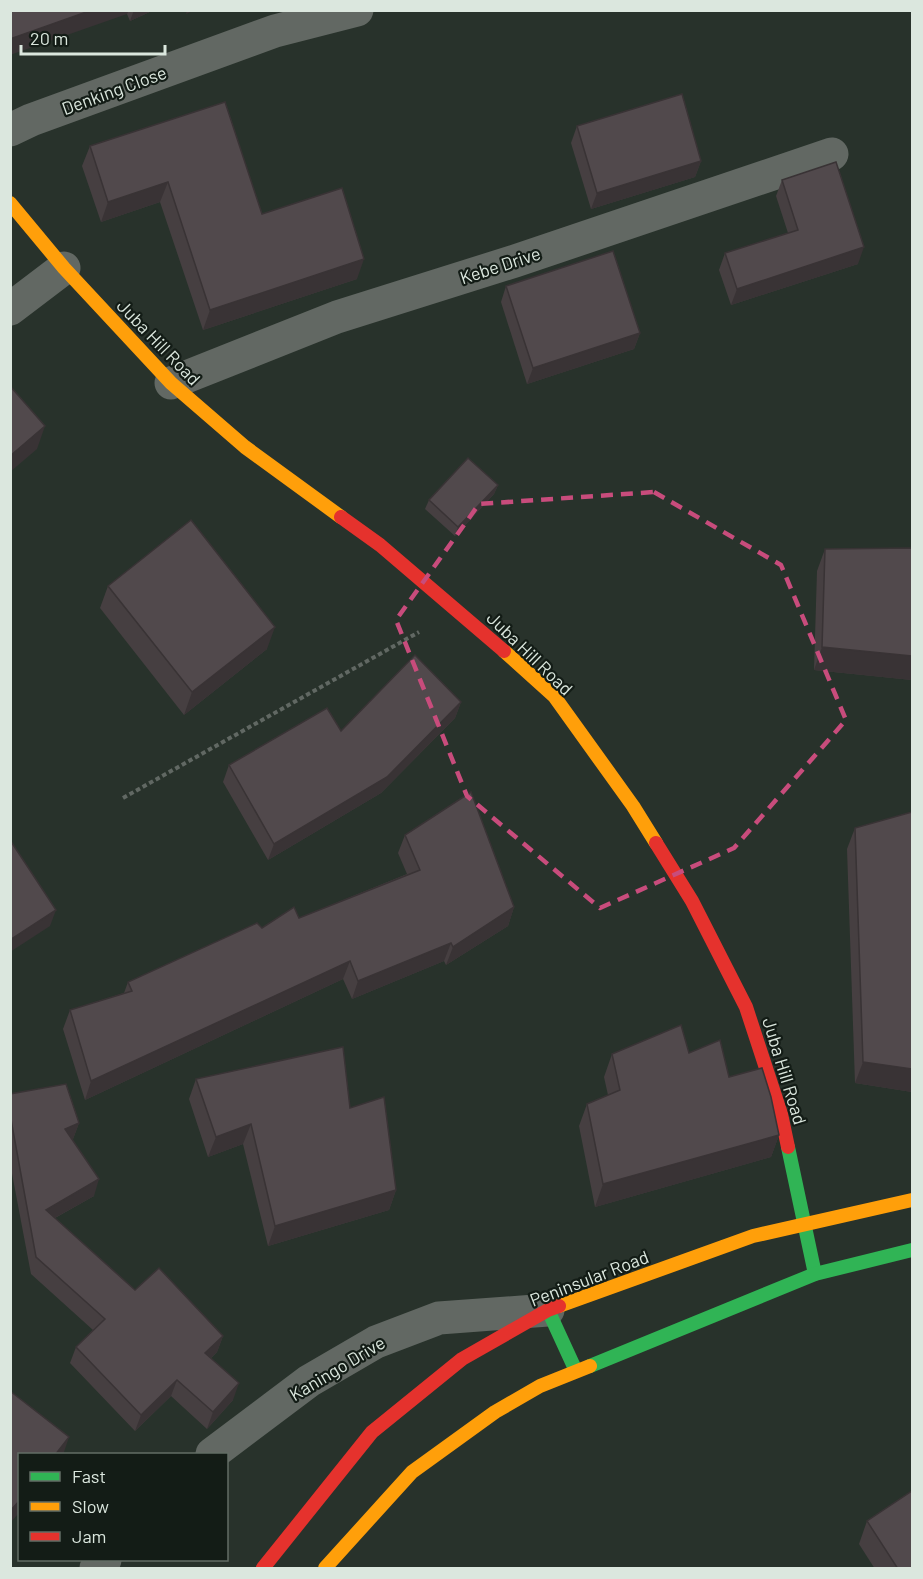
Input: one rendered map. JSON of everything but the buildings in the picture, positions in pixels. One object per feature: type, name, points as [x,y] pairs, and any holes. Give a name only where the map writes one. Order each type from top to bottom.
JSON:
[{"type":"main road","name":"Juba Hill Road","points":[[10,203],[64,268],[171,383],[244,447],[380,545],[459,610],[554,696],[633,806],[692,901],[746,1006],[781,1114],[815,1274]]},
{"type":"main road","name":"Peninsular Road","points":[[263,1569],[372,1432],[462,1359],[548,1310],[753,1236],[912,1200]]},
{"type":"main road","points":[[326,1569],[412,1472],[495,1412],[540,1386],[815,1274],[912,1250]]},
{"type":"main road","points":[[548,1310],[576,1371]]},
{"type":"street","name":"Denking Close","points":[[10,130],[30,120],[275,32],[357,10]]},
{"type":"street","name":"Kebe Drive","points":[[171,383],[337,317],[526,257],[832,154]]},
{"type":"street","points":[[10,309],[64,268]]},
{"type":"street","name":"Kaningo Drive","points":[[215,1453],[309,1381],[376,1342],[439,1318],[548,1310]]},
{"type":"path","points":[[123,798],[459,610]]},
{"type":"highlighted area","points":[[654,492],[781,565],[846,720],[734,848],[600,908],[467,796],[396,620],[479,504]]},
{"type":"traffic: fast","points":[[788,1147],[815,1274]]},
{"type":"traffic: fast","points":[[590,1366],[815,1274],[912,1250]]},
{"type":"traffic: fast","points":[[548,1310],[576,1371]]},
{"type":"traffic: slow","points":[[10,203],[64,268],[171,383],[245,447],[341,517]]},
{"type":"traffic: slow","points":[[504,651],[554,696],[633,806],[656,843]]},
{"type":"traffic: slow","points":[[559,1306],[753,1236],[912,1200]]},
{"type":"traffic: slow","points":[[325,1568],[412,1472],[495,1412],[540,1386],[590,1366]]},
{"type":"traffic: jam","points":[[341,517],[380,545],[504,651]]},
{"type":"traffic: jam","points":[[656,843],[692,901],[746,1007],[781,1114],[788,1147]]},
{"type":"traffic: jam","points":[[263,1568],[372,1432],[462,1359],[559,1306]]}]
